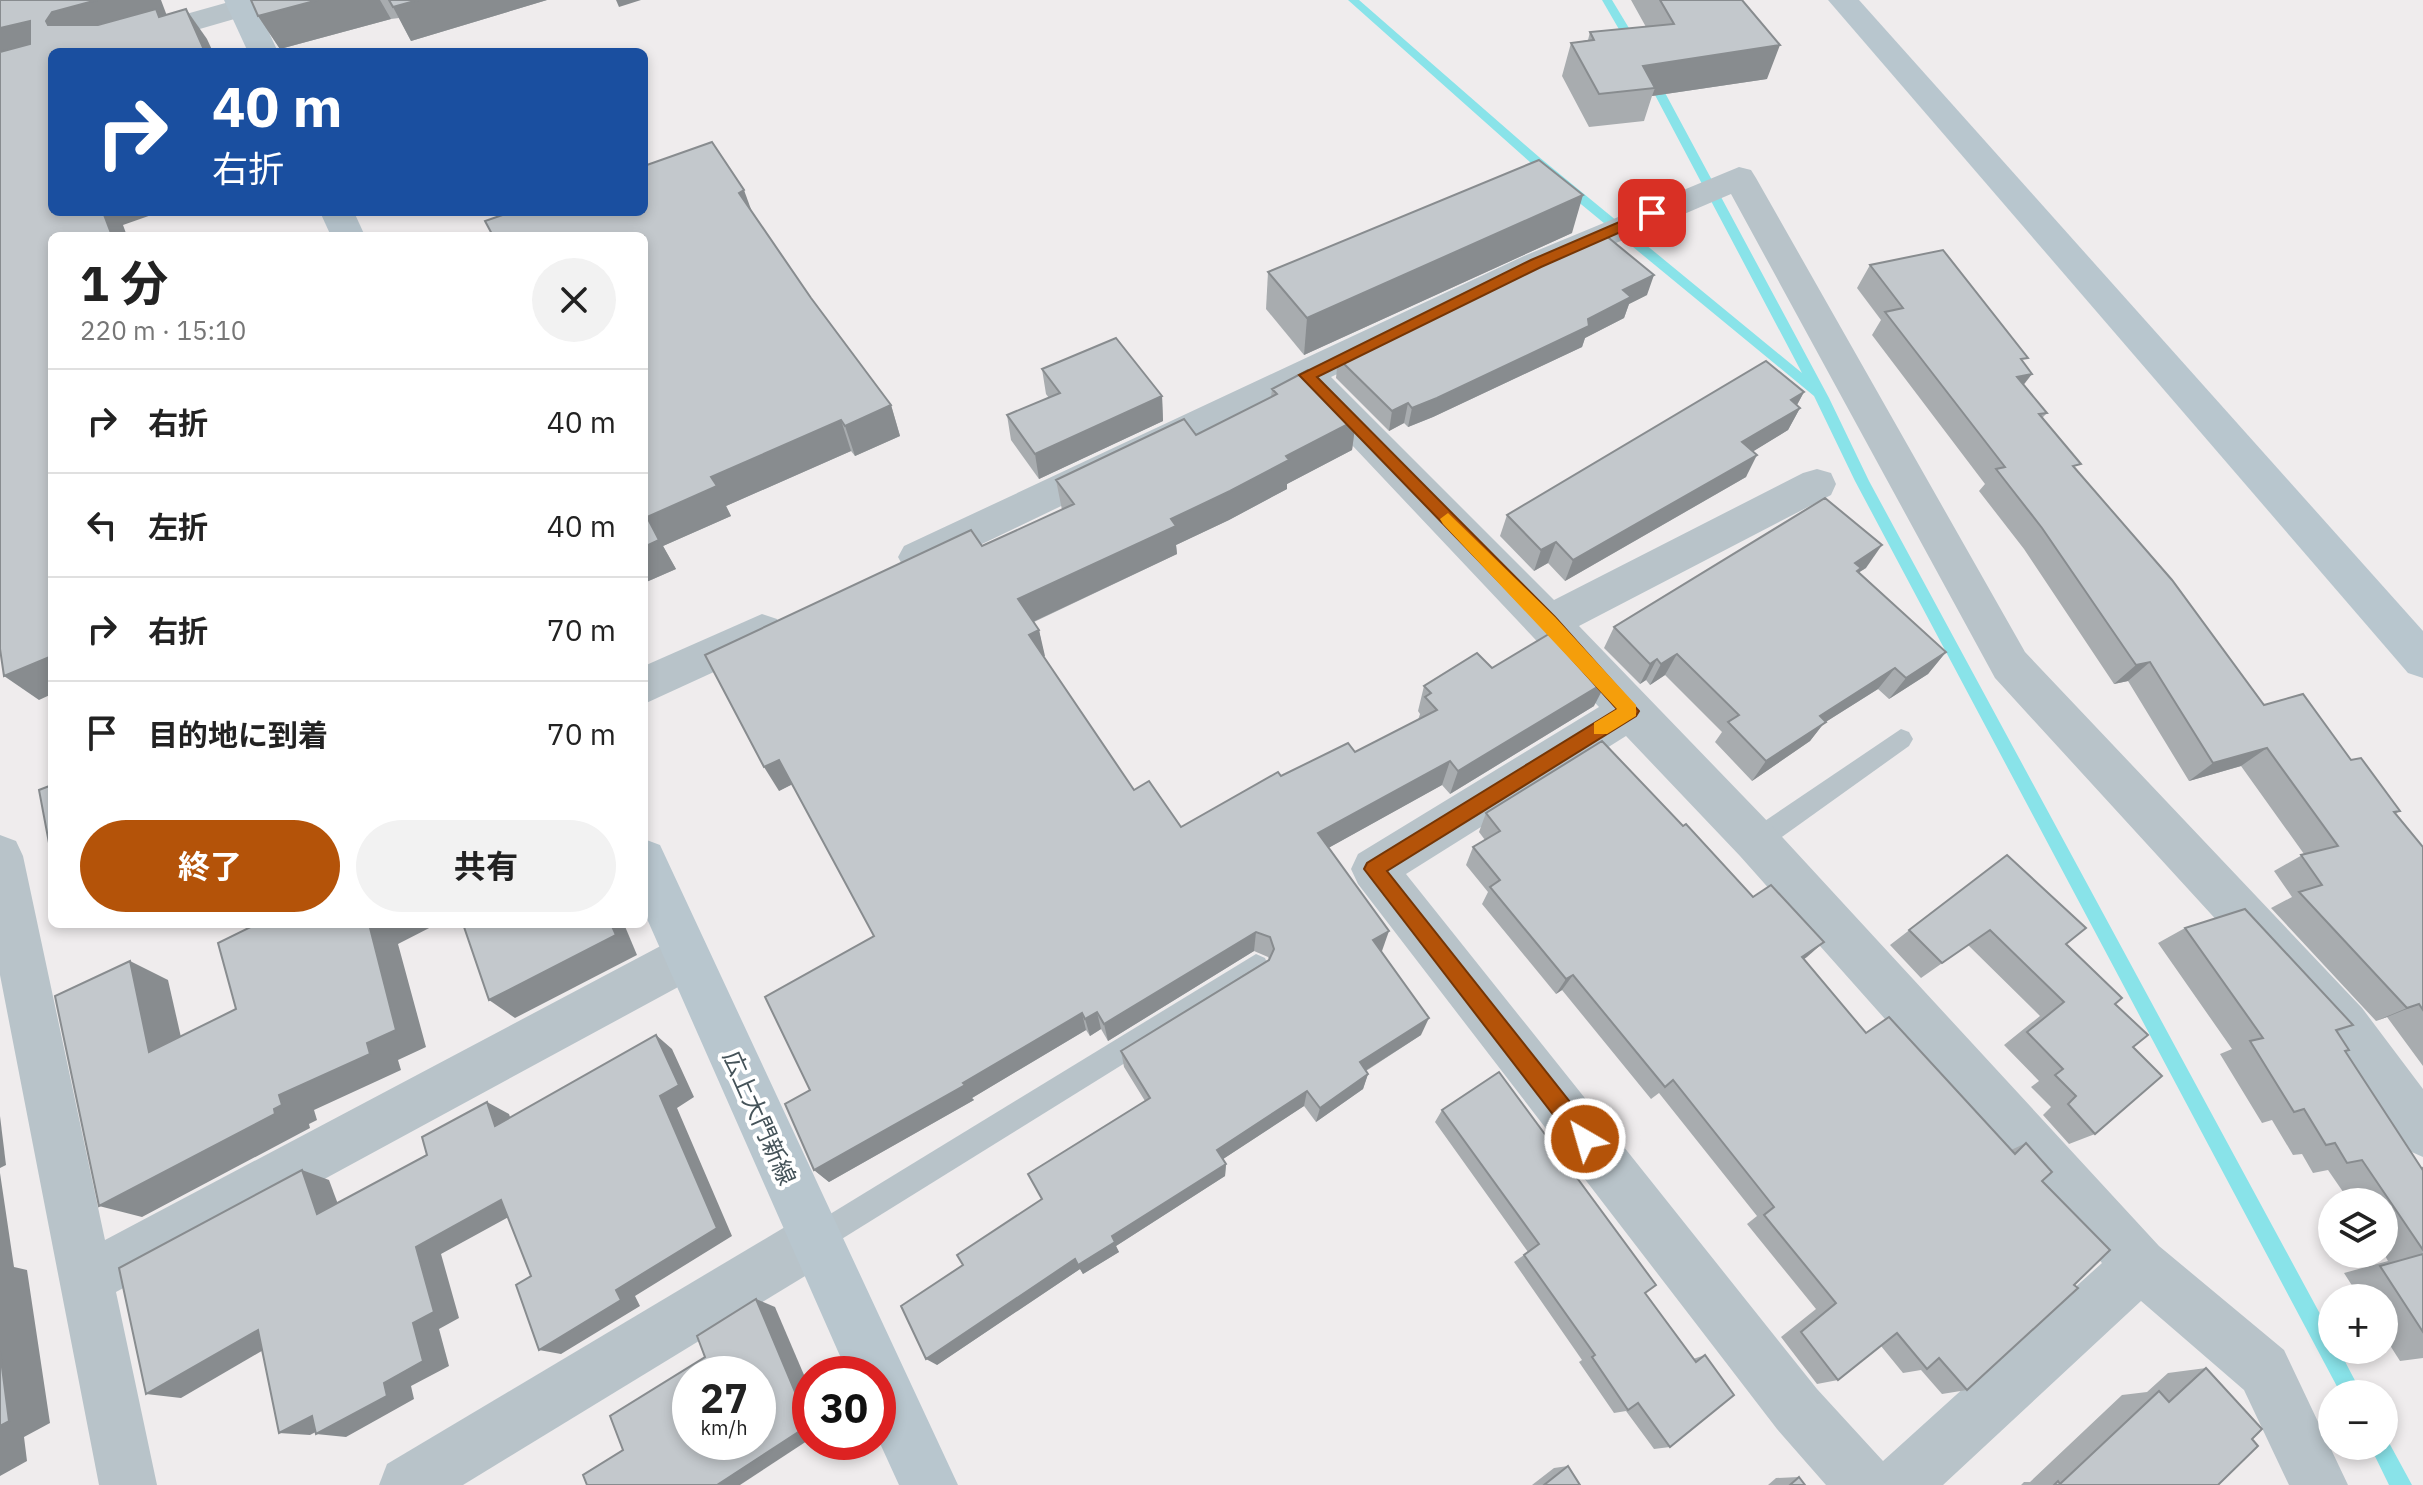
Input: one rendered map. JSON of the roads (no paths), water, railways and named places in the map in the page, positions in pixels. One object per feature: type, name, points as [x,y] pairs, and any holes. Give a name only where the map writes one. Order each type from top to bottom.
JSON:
[{"type":"street","points":[[1843,0],[2423,660]]},
{"type":"street","points":[[100,48],[250,3],[262,48]]},
{"type":"street","points":[[889,571],[1616,228],[1739,178],[2010,665],[2345,1025],[2423,1131]]},
{"type":"street","points":[[1307,375],[1549,622],[1756,841],[2140,1265],[2264,1370],[2319,1485]]},
{"type":"street","points":[[1549,622],[1817,484]]},
{"type":"street","points":[[648,684],[788,619]]},
{"type":"street","points":[[1630,711],[1374,869],[1797,1409],[1865,1485]]},
{"type":"street","points":[[0,856],[128,1485]]},
{"type":"street","name":"広上大門新線","points":[[648,869],[868,1356]]},
{"type":"street","points":[[86,1279],[687,957]]},
{"type":"street","points":[[408,1485],[814,1240]]},
{"type":"street","points":[[1900,1485],[2140,1265]]},
{"type":"street","name":"広上大門新線","points":[[896,1415],[929,1485]]},
{"type":"lane","points":[[1756,841],[1901,739]]},
{"type":"lane","points":[[814,1240],[1256,967]]},
{"type":"waterway","points":[[1353,0],[1535,160],[1815,391]]},
{"type":"waterway","points":[[1607,0],[1635,48]]},
{"type":"waterway","points":[[1652,78],[1822,398],[1862,481],[2344,1380]]},
{"type":"waterway","points":[[2388,1460],[2401,1485]]}]
